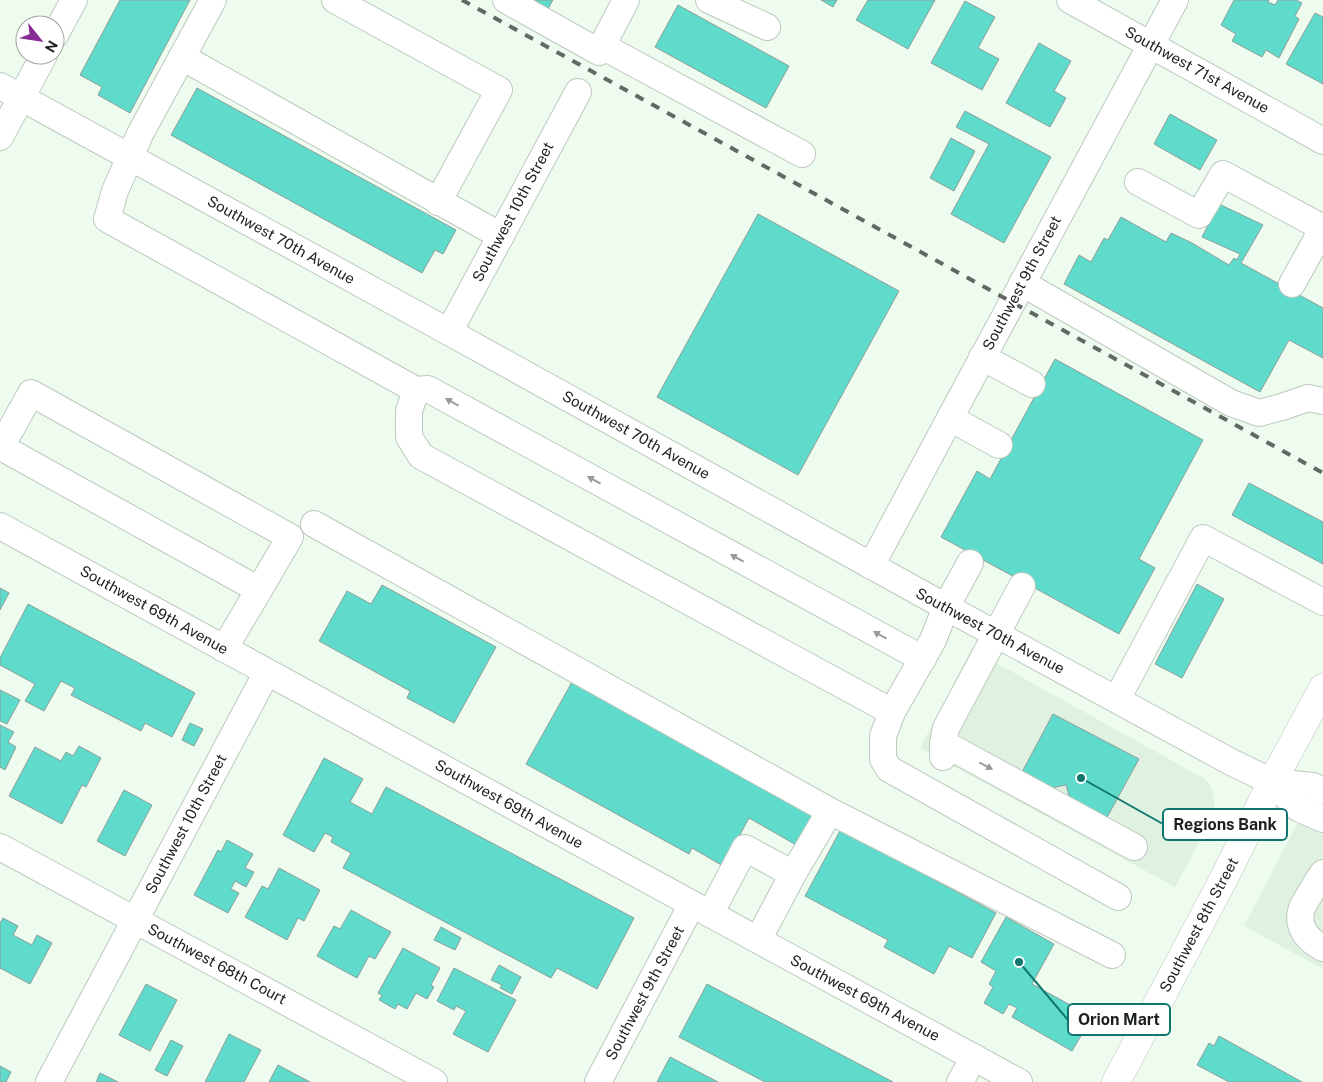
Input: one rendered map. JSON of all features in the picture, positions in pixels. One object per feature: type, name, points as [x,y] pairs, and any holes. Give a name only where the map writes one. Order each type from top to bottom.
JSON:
[{"type":"main road","name":"Southwest 8th Street","points":[[1116,1082],[1323,688]]},
{"type":"street","points":[[65,17],[74,0]]},
{"type":"street","points":[[213,0],[140,134],[115,191],[107,219],[416,390],[428,389],[922,659]]},
{"type":"street","points":[[335,0],[499,90],[438,202]]},
{"type":"street","points":[[506,0],[802,154]]},
{"type":"street","points":[[601,49],[626,0]]},
{"type":"street","points":[[709,0],[767,27]]},
{"type":"street","name":"Southwest 71st Avenue","points":[[1070,0],[1323,141]]},
{"type":"street","name":"Southwest 9th Street","points":[[871,566],[1175,0]]},
{"type":"street","points":[[182,57],[501,236]]},
{"type":"street","points":[[0,137],[11,91],[35,65]]},
{"type":"street","name":"Southwest 70th Avenue","points":[[11,91],[871,566],[1225,759],[1272,782]]},
{"type":"street","name":"Southwest 10th Street","points":[[449,332],[578,92]]},
{"type":"street","points":[[1138,182],[1199,215],[1223,174],[1323,228],[1292,284]]},
{"type":"street","points":[[1022,284],[1231,403],[1259,413],[1308,398],[1323,401]]},
{"type":"street","points":[[982,357],[1032,384]]},
{"type":"street","points":[[416,390],[408,411],[409,437],[421,456],[892,712]]},
{"type":"street","points":[[224,648],[259,590],[290,537],[31,393],[1,447],[5,461],[259,590]]},
{"type":"street","points":[[950,418],[1000,446]]},
{"type":"street","points":[[314,524],[830,811],[1112,955]]},
{"type":"street","name":"Southwest 69th Avenue","points":[[0,526],[1019,1082]]},
{"type":"street","points":[[1117,699],[1202,538],[1323,602]]},
{"type":"street","points":[[970,563],[946,607],[933,640],[892,712],[883,736],[883,759],[889,769],[1118,897]]},
{"type":"street","points":[[1022,586],[946,728],[943,750],[1134,847]]},
{"type":"street","name":"Southwest 10th Street","points":[[49,1082],[267,672]]},
{"type":"street","points":[[1272,782],[1313,786],[1323,791]]},
{"type":"street","points":[[1272,782],[1298,808],[1323,819]]},
{"type":"street","points":[[758,940],[830,811]]},
{"type":"street","name":"Southwest 68th Court","points":[[0,847],[434,1082]]},
{"type":"street","name":"Southwest 9th Street","points":[[598,1082],[701,909],[745,848],[794,874]]},
{"type":"street","points":[[1323,873],[1301,910],[1301,924],[1305,936],[1323,948]]},
{"type":"street","points":[[960,1082],[974,1057]]},
{"type":"shaded area","points":[[971,649],[1205,779],[1211,786],[1214,799],[1214,815],[1175,887],[920,748]]},
{"type":"shaded area","points":[[1323,774],[1323,969],[1244,926]]},
{"type":"building","points":[[120,0],[190,0],[130,113],[98,95],[102,87],[80,75]]},
{"type":"building","points":[[530,0],[553,0],[548,9]]},
{"type":"building","points":[[821,0],[837,0],[833,7]]},
{"type":"building","points":[[868,0],[935,0],[908,49],[856,20]]},
{"type":"building","points":[[1234,0],[1269,0],[1268,2],[1275,5],[1278,0],[1296,0],[1302,3],[1295,16],[1299,19],[1279,58],[1266,50],[1262,57],[1232,41],[1236,34],[1221,25]]},
{"type":"building","points":[[965,1],[995,17],[978,48],[999,59],[982,90],[931,63]]},
{"type":"building","points":[[678,5],[789,66],[766,108],[655,47]]},
{"type":"building","points":[[1315,13],[1323,17],[1323,84],[1286,64]]},
{"type":"building","points":[[1039,43],[1071,61],[1054,91],[1066,98],[1050,127],[1006,103]]},
{"type":"building","points":[[197,88],[456,230],[443,254],[435,250],[422,273],[171,135]]},
{"type":"building","points":[[965,111],[1051,157],[1004,243],[951,214],[989,144],[956,127]]},
{"type":"building","points":[[1170,114],[1217,140],[1200,170],[1154,144]]},
{"type":"building","points":[[951,138],[975,151],[954,191],[930,178]]},
{"type":"building","points":[[1219,204],[1263,225],[1241,263],[1323,308],[1323,358],[1289,340],[1260,392],[1064,284],[1079,255],[1091,262],[1104,238],[1108,240],[1121,217],[1166,242],[1171,233],[1229,265],[1234,258],[1237,260],[1240,254],[1202,237]]},
{"type":"building","points":[[758,214],[899,291],[798,475],[657,397]]},
{"type":"building","points":[[1055,359],[1203,440],[1139,559],[1155,568],[1119,634],[941,537],[977,471],[990,479]]},
{"type":"building","points":[[1249,483],[1323,522],[1323,564],[1232,515]]},
{"type":"building","points":[[1197,584],[1224,599],[1182,678],[1155,664]]},
{"type":"building","points":[[382,585],[496,647],[454,723],[407,698],[410,691],[319,641],[347,591],[371,604]]},
{"type":"building","points":[[0,588],[9,593],[0,610]]},
{"type":"building","points":[[28,604],[195,693],[172,737],[145,723],[141,731],[71,695],[75,688],[61,681],[44,711],[25,701],[35,684],[0,665],[0,658]]},
{"type":"building","points":[[572,682],[814,816],[798,846],[749,818],[723,866],[692,848],[689,854],[526,764]]},
{"type":"building","points":[[0,690],[20,700],[7,724],[0,721]]},
{"type":"building","points":[[1053,714],[1139,759],[1099,832],[1076,820],[1066,785],[1051,788],[1022,772]]},
{"type":"building","points":[[190,723],[203,729],[194,746],[182,740]]},
{"type":"building","points":[[0,725],[14,732],[8,742],[16,747],[5,770],[0,767]]},
{"type":"building","points":[[79,746],[101,758],[86,787],[82,785],[62,824],[9,796],[35,747],[61,761],[66,752],[73,756]]},
{"type":"building","points":[[324,758],[363,779],[350,802],[372,814],[386,787],[634,918],[597,989],[557,968],[551,978],[343,868],[351,853],[331,842],[333,837],[325,833],[314,852],[283,835]]},
{"type":"building","points":[[124,790],[152,805],[125,856],[97,841]]},
{"type":"building","points":[[841,829],[996,913],[972,958],[949,946],[934,974],[884,947],[888,940],[805,896]]},
{"type":"building","points":[[227,840],[253,854],[245,868],[254,872],[246,887],[235,881],[231,889],[239,893],[228,913],[194,895],[218,850],[221,852]]},
{"type":"building","points":[[279,868],[320,890],[304,921],[298,918],[287,940],[245,917],[262,886],[268,889]]},
{"type":"building","points":[[351,910],[391,932],[375,959],[369,956],[357,978],[317,956],[334,926],[340,929]]},
{"type":"building","points":[[1006,917],[1054,944],[1032,984],[1092,1017],[1072,1051],[1012,1017],[1017,1008],[1009,1004],[1003,1014],[984,1003],[993,987],[989,984],[996,971],[981,962]]},
{"type":"building","points":[[3,918],[18,926],[13,935],[32,945],[37,935],[52,943],[30,984],[0,968],[0,923]]},
{"type":"building","points":[[441,927],[461,938],[455,950],[434,940]]},
{"type":"building","points":[[403,948],[440,968],[431,985],[434,987],[427,999],[416,993],[407,1009],[398,1004],[395,1009],[379,1000],[382,995],[378,993]]},
{"type":"building","points":[[499,965],[521,977],[512,994],[500,988],[502,985],[491,980]]},
{"type":"building","points":[[454,968],[516,1000],[488,1052],[453,1034],[466,1011],[456,1006],[454,1010],[437,1001]]},
{"type":"building","points":[[146,984],[177,1000],[150,1051],[119,1035]]},
{"type":"building","points":[[707,984],[893,1082],[765,1082],[679,1037]]},
{"type":"building","points":[[229,1034],[261,1050],[244,1082],[205,1082]]},
{"type":"building","points":[[1219,1036],[1302,1082],[1229,1082],[1197,1065],[1209,1043],[1214,1046]]},
{"type":"building","points":[[171,1040],[183,1046],[167,1076],[155,1070]]},
{"type":"building","points":[[670,1057],[718,1082],[657,1082]]},
{"type":"building","points":[[278,1065],[310,1082],[269,1082]]},
{"type":"building","points":[[0,1066],[11,1072],[6,1082],[0,1082]]},
{"type":"building","points":[[100,1073],[118,1082],[96,1082]]},
{"type":"railway","points":[[462,0],[1323,473]]},
{"type":"place","name":"Regions Bank","points":[[1081,778]]},
{"type":"place","name":"Orion Mart","points":[[1019,962]]}]
